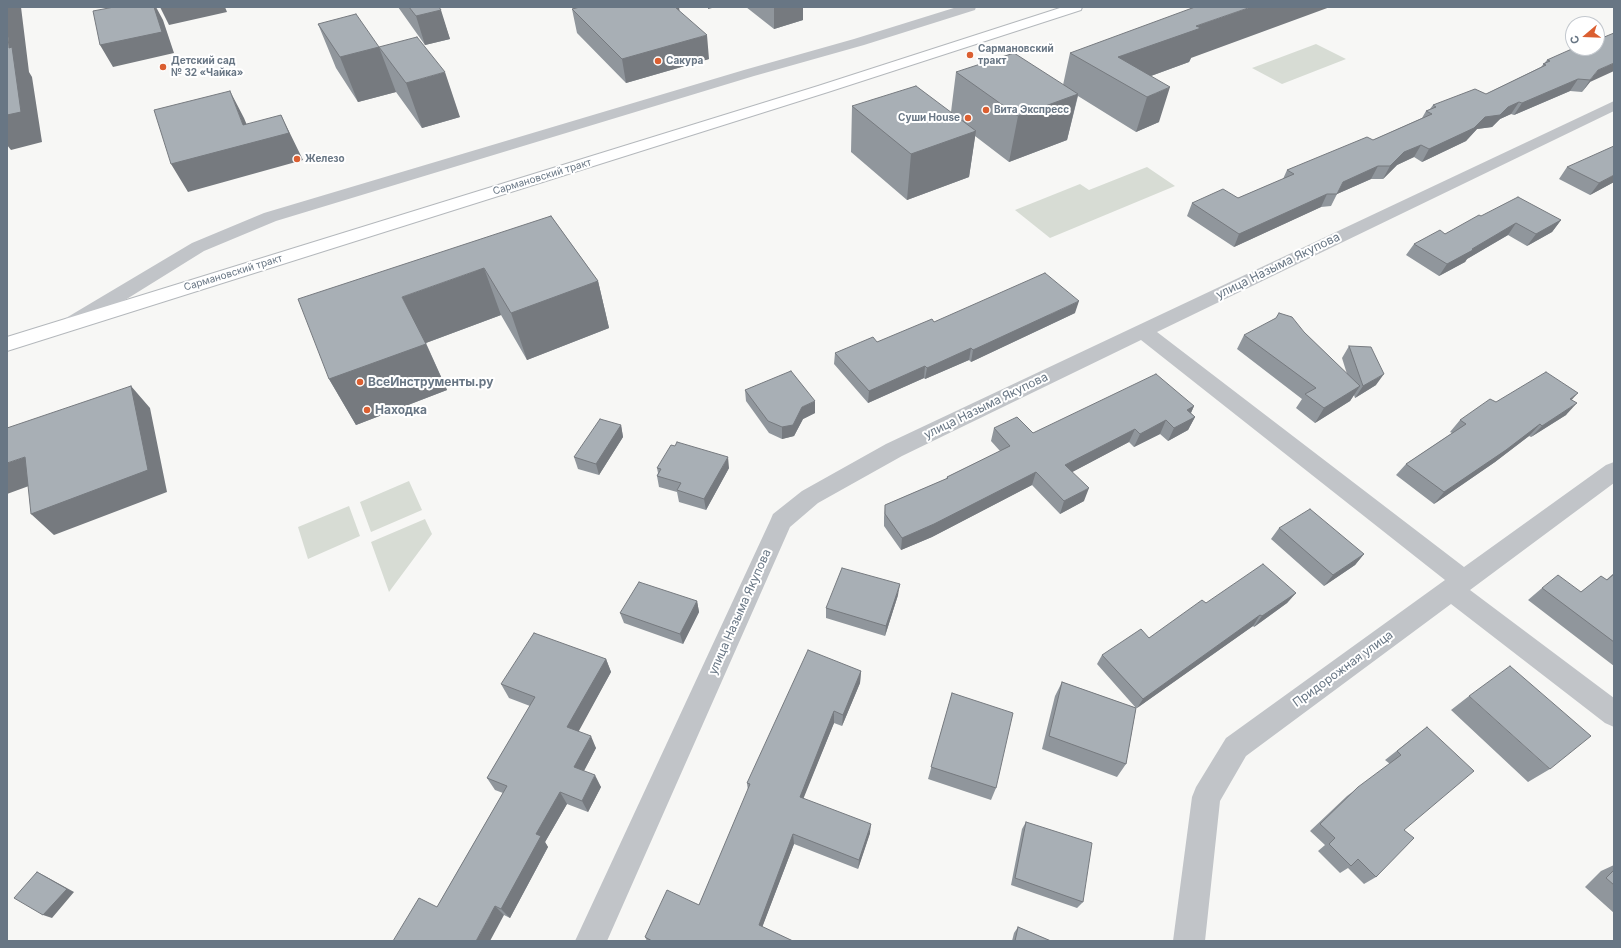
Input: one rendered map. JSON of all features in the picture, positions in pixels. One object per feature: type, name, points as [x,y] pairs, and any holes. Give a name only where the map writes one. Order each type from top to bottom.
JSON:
[{"type":"main road","name":"Сармановский тракт","points":[[7,344],[815,91],[1076,7]]},
{"type":"street","points":[[74,323],[198,247],[270,217],[749,73],[859,42],[970,7]]},
{"type":"street","name":"улица Назыма Якупова","points":[[591,941],[781,521],[810,497],[894,450],[1614,105]]},
{"type":"street","points":[[1142,331],[1458,585],[1614,714]]},
{"type":"street","name":"Придорожная улица","points":[[1189,941],[1206,797],[1236,747],[1614,471]]},
{"type":"shaded area","points":[[1316,44],[1346,59],[1282,84],[1252,68]]},
{"type":"shaded area","points":[[1147,167],[1175,186],[1050,238],[1015,210],[1080,184],[1089,190]]},
{"type":"shaded area","points":[[409,481],[422,510],[371,532],[360,502]]},
{"type":"shaded area","points":[[349,506],[360,536],[308,559],[298,527]]},
{"type":"shaded area","points":[[425,519],[432,534],[389,592],[371,542]]},
{"type":"building","points":[[114,7],[154,7],[162,32],[100,45],[93,11]]},
{"type":"building","points":[[409,7],[439,7],[441,10],[416,16]]},
{"type":"building","points":[[580,7],[675,7],[707,35],[622,59],[572,9]]},
{"type":"building","points":[[1195,7],[1251,7],[1196,26],[1201,28],[1118,57],[1170,87],[1147,97],[1070,53]]},
{"type":"building","points":[[356,14],[379,47],[340,57],[318,24]]},
{"type":"building","points":[[7,25],[9,48],[12,47],[21,112],[7,115]]},
{"type":"building","points":[[1614,33],[1614,63],[1598,70],[1590,80],[1578,79],[1522,103],[1519,102],[1508,107],[1500,115],[1485,117],[1474,128],[1429,149],[1421,145],[1404,152],[1390,166],[1378,166],[1343,182],[1337,194],[1327,194],[1239,234],[1192,203],[1223,189],[1238,198],[1294,174],[1287,170],[1367,137],[1373,140],[1432,114],[1426,111],[1436,107],[1433,105],[1475,89],[1486,94],[1546,65],[1543,64],[1550,61],[1547,60],[1565,52],[1565,56],[1605,56],[1605,37]]},
{"type":"building","points":[[417,37],[445,72],[406,83],[379,47]]},
{"type":"building","points":[[1014,53],[1078,94],[1018,116],[956,72]]},
{"type":"building","points":[[916,86],[976,131],[911,154],[852,106]]},
{"type":"building","points":[[230,91],[243,125],[281,115],[289,133],[171,164],[154,110]]},
{"type":"building","points":[[1614,146],[1614,175],[1599,183],[1567,167]]},
{"type":"building","points":[[1518,197],[1561,220],[1536,234],[1516,223],[1472,249],[1473,250],[1447,264],[1414,244],[1440,230],[1445,234],[1479,215],[1481,216]]},
{"type":"building","points":[[551,216],[598,281],[511,313],[484,268],[402,297],[426,344],[329,379],[298,299]]},
{"type":"building","points":[[1045,273],[1079,301],[973,350],[971,348],[927,368],[925,366],[869,391],[835,353],[873,337],[877,342],[932,319],[934,322]]},
{"type":"building","points":[[1279,313],[1292,317],[1304,332],[1360,386],[1324,408],[1305,394],[1316,388],[1244,335],[1276,318]]},
{"type":"building","points":[[1349,346],[1371,347],[1384,374],[1363,386]]},
{"type":"building","points":[[791,371],[815,401],[802,407],[793,425],[782,427],[768,421],[745,390]]},
{"type":"building","points":[[1546,372],[1578,393],[1570,399],[1577,403],[1542,426],[1540,424],[1506,450],[1444,492],[1406,464],[1466,424],[1460,420],[1490,399],[1496,402]]},
{"type":"building","points":[[1156,374],[1194,406],[1187,410],[1195,417],[1174,428],[1166,420],[1140,434],[1135,429],[1065,465],[1089,488],[1064,501],[1036,472],[934,524],[902,538],[885,514],[885,505],[948,478],[947,477],[1010,446],[994,428],[1017,417],[1033,433]]},
{"type":"building","points":[[131,386],[148,470],[31,514],[25,457],[7,463],[7,428]]},
{"type":"building","points":[[600,419],[621,425],[596,464],[574,457]]},
{"type":"building","points":[[677,442],[728,457],[704,499],[677,490],[681,483],[657,476],[661,469],[657,468],[671,445],[675,446]]},
{"type":"building","points":[[1310,509],[1364,554],[1333,575],[1279,528]]},
{"type":"building","points":[[1263,564],[1296,593],[1262,616],[1260,615],[1143,699],[1102,655],[1141,629],[1149,638],[1202,600],[1206,603]]},
{"type":"building","points":[[842,568],[900,584],[886,626],[826,608]]},
{"type":"building","points":[[1614,574],[1614,642],[1542,588],[1558,575],[1581,592],[1601,576],[1607,580]]},
{"type":"building","points":[[639,582],[697,601],[680,634],[620,613]]},
{"type":"building","points":[[534,633],[606,659],[567,727],[591,736],[574,767],[595,775],[582,801],[560,792],[536,834],[541,836],[501,909],[495,906],[476,941],[393,941],[419,898],[437,907],[507,786],[487,778],[535,697],[501,684]]},
{"type":"building","points":[[808,650],[861,671],[843,715],[834,711],[800,797],[871,824],[859,860],[793,834],[759,925],[793,941],[652,941],[645,937],[667,890],[699,905],[750,784],[747,783]]},
{"type":"building","points":[[1510,666],[1591,736],[1550,769],[1469,696]]},
{"type":"building","points":[[1062,682],[1136,708],[1126,764],[1049,736]]},
{"type":"building","points":[[952,693],[1013,713],[996,788],[931,767]]},
{"type":"building","points":[[1427,727],[1474,771],[1404,830],[1414,838],[1376,877],[1358,859],[1351,866],[1329,844],[1335,838],[1320,824],[1358,787],[1401,755],[1397,751]]},
{"type":"building","points":[[1026,822],[1092,843],[1083,902],[1015,878]]},
{"type":"building","points":[[1614,870],[1614,885],[1606,878]]},
{"type":"building","points":[[37,872],[67,889],[43,915],[14,898]]},
{"type":"building","points":[[1018,927],[1051,941],[1015,941]]},
{"type":"place","name":"Сармановский тракт","points":[[970,55]]},
{"type":"place","name":"Сакура","points":[[658,61]]},
{"type":"place","name":"Детский сад № 32 «Чайка»","points":[[163,67]]},
{"type":"place","name":"Вита Экспресс","points":[[986,110]]},
{"type":"place","name":"Суши House","points":[[968,118]]},
{"type":"place","name":"Железо","points":[[297,159]]},
{"type":"place","name":"ВсеИнструменты.ру","points":[[360,382]]},
{"type":"place","name":"Находка","points":[[367,410]]}]
